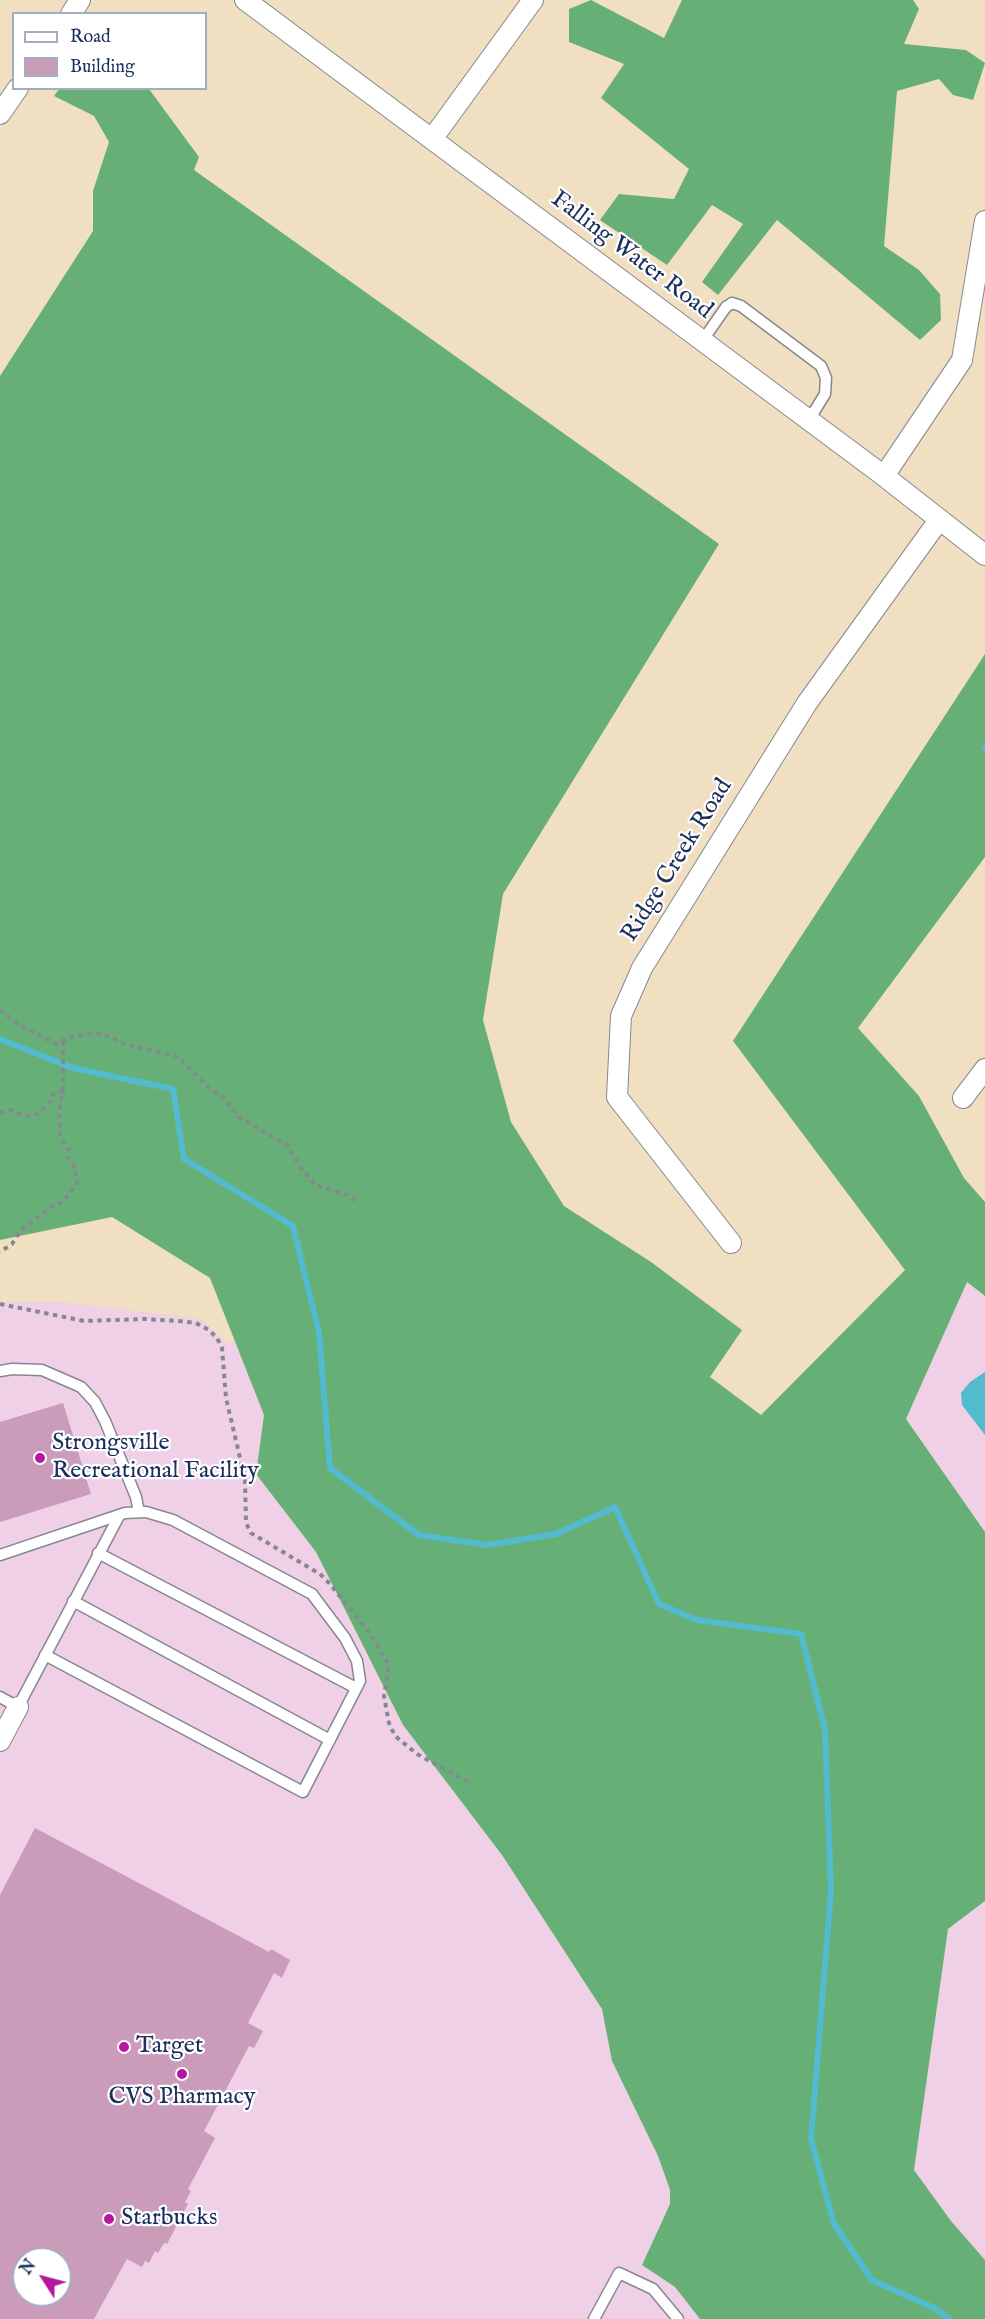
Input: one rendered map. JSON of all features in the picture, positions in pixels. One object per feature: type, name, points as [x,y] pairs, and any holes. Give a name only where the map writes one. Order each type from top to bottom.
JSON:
[{"type":"street","name":"Falling Water Road","points":[[245,0],[703,340],[985,555]]},
{"type":"street","points":[[432,139],[533,0]]},
{"type":"street","points":[[0,114],[17,90]]},
{"type":"street","points":[[884,476],[962,360],[985,221]]},
{"type":"street","name":"Ridge Creek Road","points":[[731,1243],[617,1097],[621,1016],[642,968],[807,703],[939,520]]},
{"type":"street","points":[[963,1098],[985,1069]]},
{"type":"street","points":[[0,1742],[18,1707]]},
{"type":"lane","points":[[703,340],[726,307],[732,303],[741,306],[821,366],[826,378],[825,394],[809,420]]},
{"type":"lane","points":[[0,1371],[12,1369],[42,1371],[81,1388],[95,1402],[136,1497],[139,1512]]},
{"type":"lane","points":[[0,1555],[119,1516],[146,1512],[173,1520],[312,1594],[345,1638],[357,1661],[360,1681],[303,1792],[45,1655]]},
{"type":"lane","points":[[0,1697],[18,1707],[119,1516]]},
{"type":"lane","points":[[98,1554],[356,1688]]},
{"type":"lane","points":[[74,1601],[330,1740]]},
{"type":"lane","points":[[594,2319],[619,2273],[653,2289],[678,2319]]},
{"type":"path","points":[[0,1010],[18,1024],[56,1044],[63,1043],[75,1035],[104,1034],[122,1042],[178,1057],[210,1089],[224,1098],[239,1117],[288,1146],[301,1168],[316,1185],[350,1196],[356,1201]]},
{"type":"path","points":[[0,1252],[12,1244],[21,1230],[56,1203],[63,1202],[77,1182],[76,1170],[69,1157],[69,1150],[60,1137],[59,1110],[63,1089],[63,1043]]},
{"type":"path","points":[[0,1113],[10,1110],[24,1116],[38,1114],[50,1102],[53,1094],[63,1089]]},
{"type":"path","points":[[0,1304],[84,1321],[145,1318],[196,1323],[209,1330],[217,1338],[222,1348],[226,1398],[245,1479],[246,1523],[250,1533],[320,1574],[329,1583],[369,1632],[389,1665],[384,1696],[389,1723],[395,1736],[417,1754],[470,1783]]},
{"type":"shaded area","points":[[967,1282],[985,1298],[985,1532],[906,1419]]},
{"type":"shaded area","points":[[0,1302],[62,1302],[200,1319],[230,1345],[238,1332],[264,1415],[256,1474],[316,1552],[403,1725],[502,1855],[602,2009],[612,2061],[658,2156],[670,2190],[670,2204],[642,2265],[675,2287],[700,2319],[0,2319]]},
{"type":"shaded area","points":[[985,1901],[985,2260],[951,2221],[914,2170],[948,1929]]},
{"type":"green space","points":[[591,0],[664,38],[682,0],[913,0],[919,9],[904,44],[966,50],[985,63],[973,100],[953,95],[939,79],[897,91],[884,246],[919,270],[940,294],[941,320],[920,340],[777,220],[718,295],[702,282],[743,224],[712,205],[667,265],[600,220],[619,194],[674,199],[689,169],[601,98],[624,64],[569,42],[569,9]]},
{"type":"green space","points":[[58,90],[150,90],[199,157],[194,170],[719,544],[503,894],[483,1020],[511,1122],[564,1206],[651,1262],[742,1330],[710,1377],[761,1415],[905,1270],[733,1041],[985,654],[985,857],[858,1028],[919,1096],[964,1178],[985,1202],[985,1296],[967,1282],[906,1419],[985,1532],[985,1901],[948,1929],[914,2170],[951,2221],[985,2260],[985,2319],[700,2319],[675,2287],[642,2265],[670,2204],[670,2190],[658,2156],[612,2061],[602,2009],[502,1855],[403,1725],[316,1552],[256,1474],[264,1415],[210,1278],[112,1217],[0,1240],[0,376],[93,231],[93,191],[109,142],[94,116],[54,96]]},
{"type":"water","points":[[985,1372],[985,1435],[962,1405],[961,1393],[970,1382]]},
{"type":"building","name":"Strongsville Recreational Facility","points":[[63,1403],[91,1494],[0,1522],[0,1422]]},
{"type":"building","name":"Target","points":[[35,1828],[269,1952],[271,1949],[290,1960],[282,1978],[274,1973],[248,2023],[263,2031],[254,2048],[249,2046],[204,2131],[215,2138],[188,2189],[191,2191],[185,2202],[188,2204],[167,2244],[164,2243],[158,2253],[155,2251],[149,2263],[145,2261],[142,2267],[127,2259],[94,2319],[0,2319],[0,1895]]},
{"type":"waterway","points":[[0,1039],[73,1068],[173,1089],[184,1159],[293,1226],[319,1333],[330,1468],[419,1535],[487,1545],[556,1534],[615,1507],[659,1604],[697,1620],[801,1634],[825,1730],[831,1891],[811,2139],[834,2224],[872,2280],[934,2308],[949,2319]]},
{"type":"place","name":"Strongsville Recreational Facility","points":[[40,1458]]},
{"type":"place","name":"Target","points":[[124,2047]]},
{"type":"place","name":"CVS Pharmacy","points":[[182,2074]]},
{"type":"place","name":"Starbucks","points":[[109,2219]]}]
